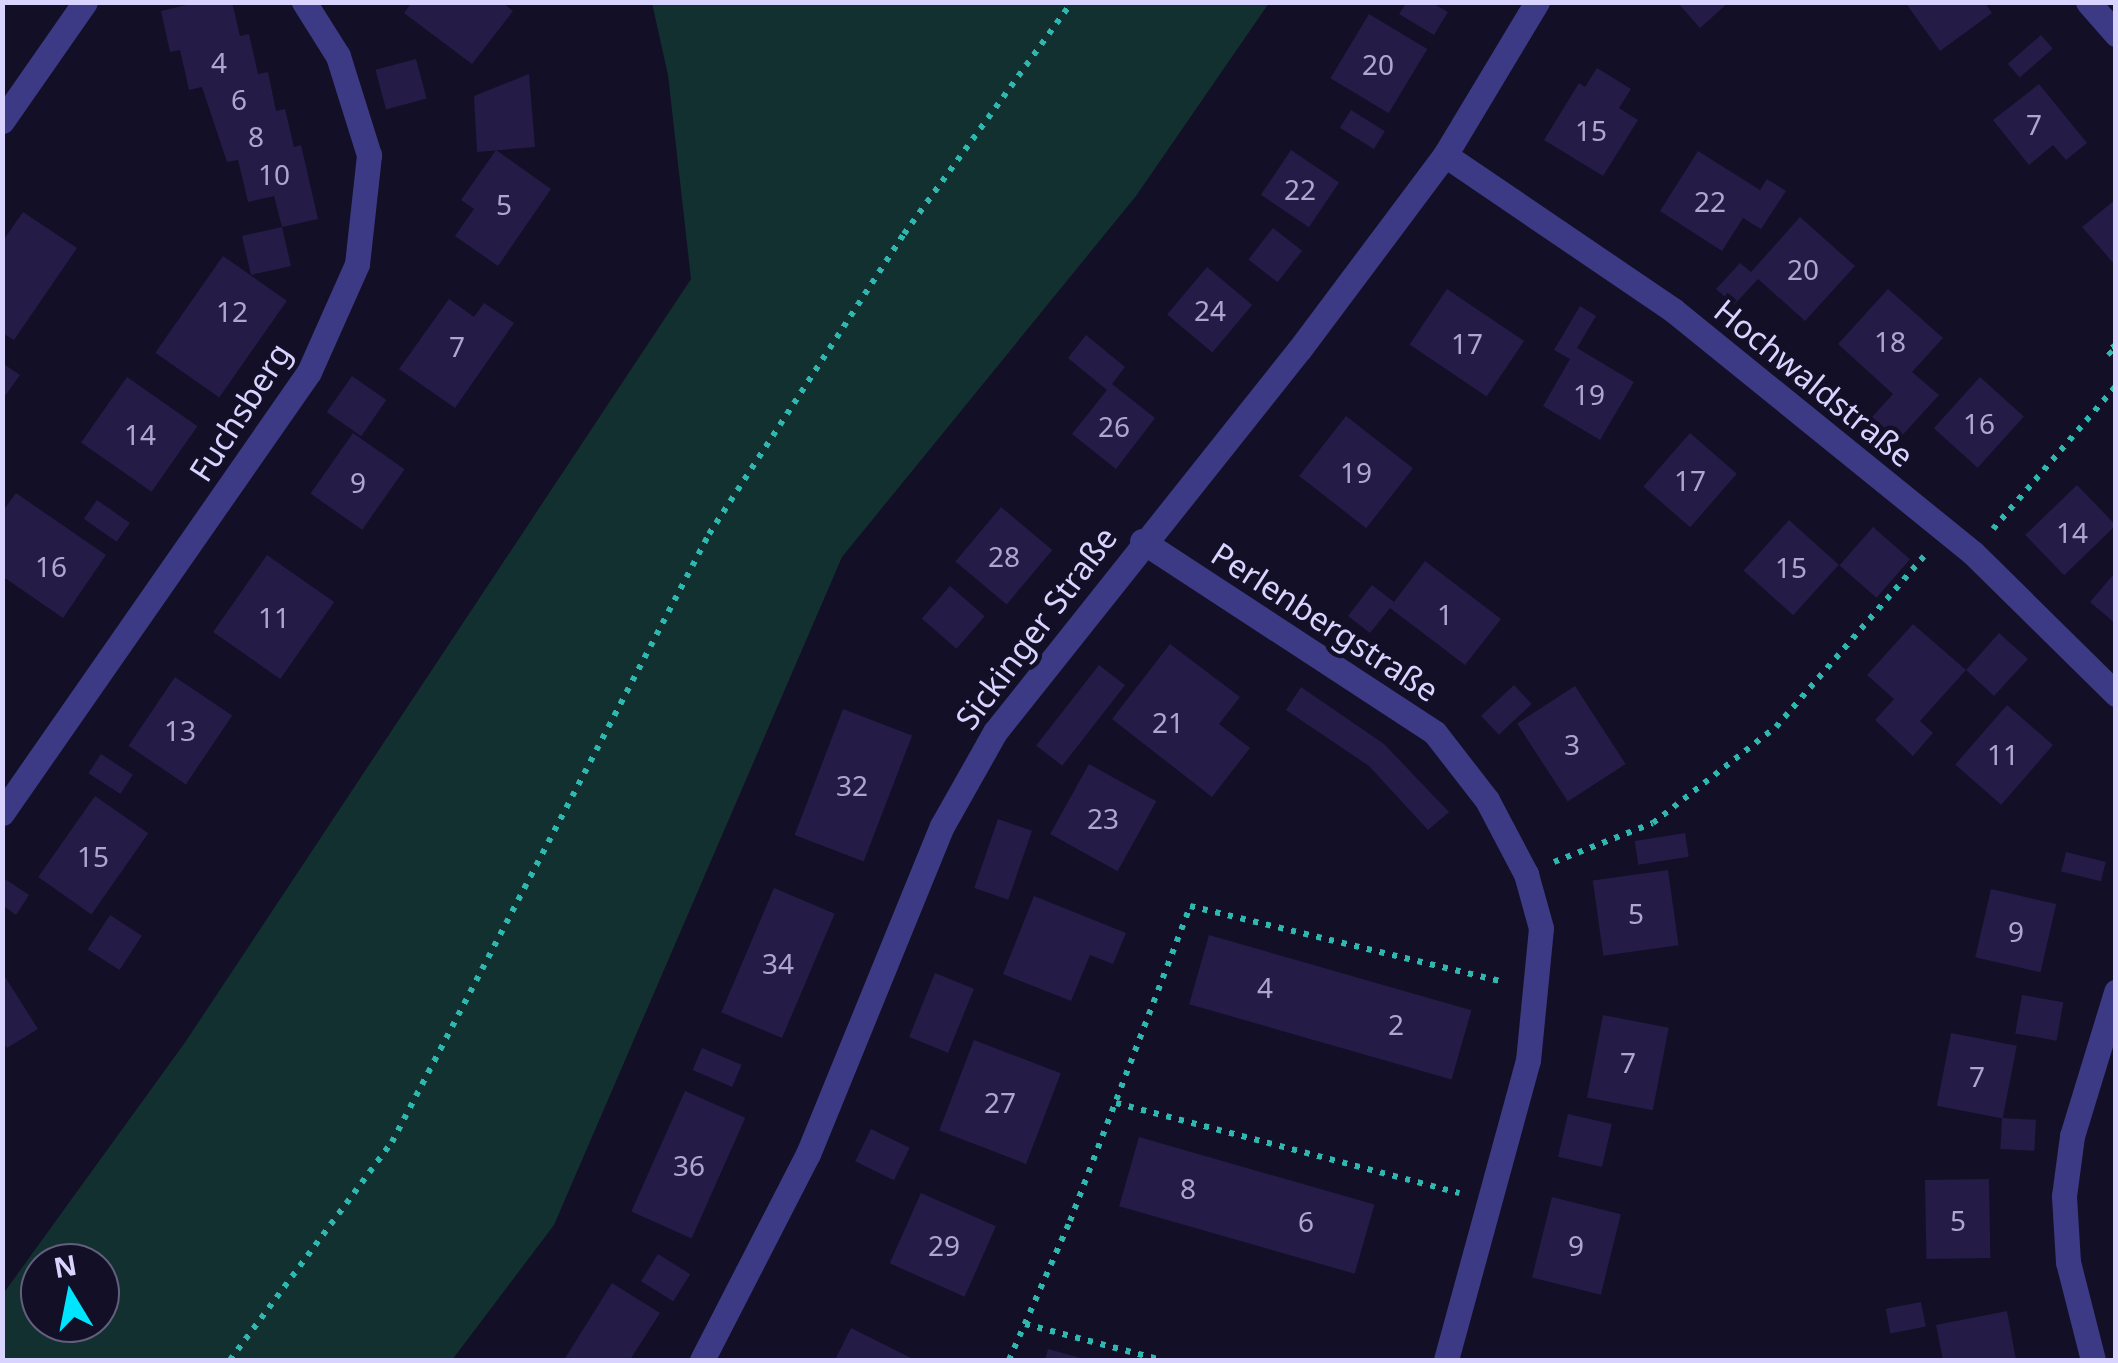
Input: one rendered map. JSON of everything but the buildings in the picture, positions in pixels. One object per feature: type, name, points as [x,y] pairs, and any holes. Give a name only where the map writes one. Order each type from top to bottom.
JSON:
[{"type":"street","points":[[2,122],[86,2]]},
{"type":"street","name":"Fuchsberg","points":[[2,813],[309,372],[357,264],[369,155],[338,56],[304,2]]},
{"type":"street","name":"Sickinger Straße","points":[[702,1360],[808,1154],[942,826],[995,732],[1142,540],[1300,350],[1445,155],[1537,2]]},
{"type":"street","points":[[2088,2],[2116,34]]},
{"type":"street","name":"Hochwaldstraße","points":[[1445,155],[1688,322],[1973,553],[2116,694]]},
{"type":"street","name":"Perlenbergstraße","points":[[1142,540],[1435,734],[1487,800],[1526,874],[1541,928],[1538,990],[1528,1060],[1446,1360]]},
{"type":"street","points":[[2092,1360],[2068,1262],[2064,1196],[2072,1136],[2116,992]]},
{"type":"path","points":[[230,1360],[392,1142],[708,534],[904,234],[1072,2]]},
{"type":"path","points":[[2116,345],[2108,352],[2116,359]]},
{"type":"path","points":[[2000,522],[2116,386]]},
{"type":"path","points":[[1597,845],[1653,822],[1776,726],[1924,556]]},
{"type":"path","points":[[1009,1360],[1116,1103],[1190,906],[1538,990]]},
{"type":"path","points":[[1116,1103],[1444,1189]]},
{"type":"path","points":[[1024,1324],[1161,1360]]},
{"type":"green space","points":[[652,3],[1269,3],[1136,196],[842,557],[554,1225],[452,1360],[3,1360],[3,1294],[20,1270],[20,1343],[120,1343],[120,1243],[40,1243],[186,1041],[691,279],[668,75]]}]
